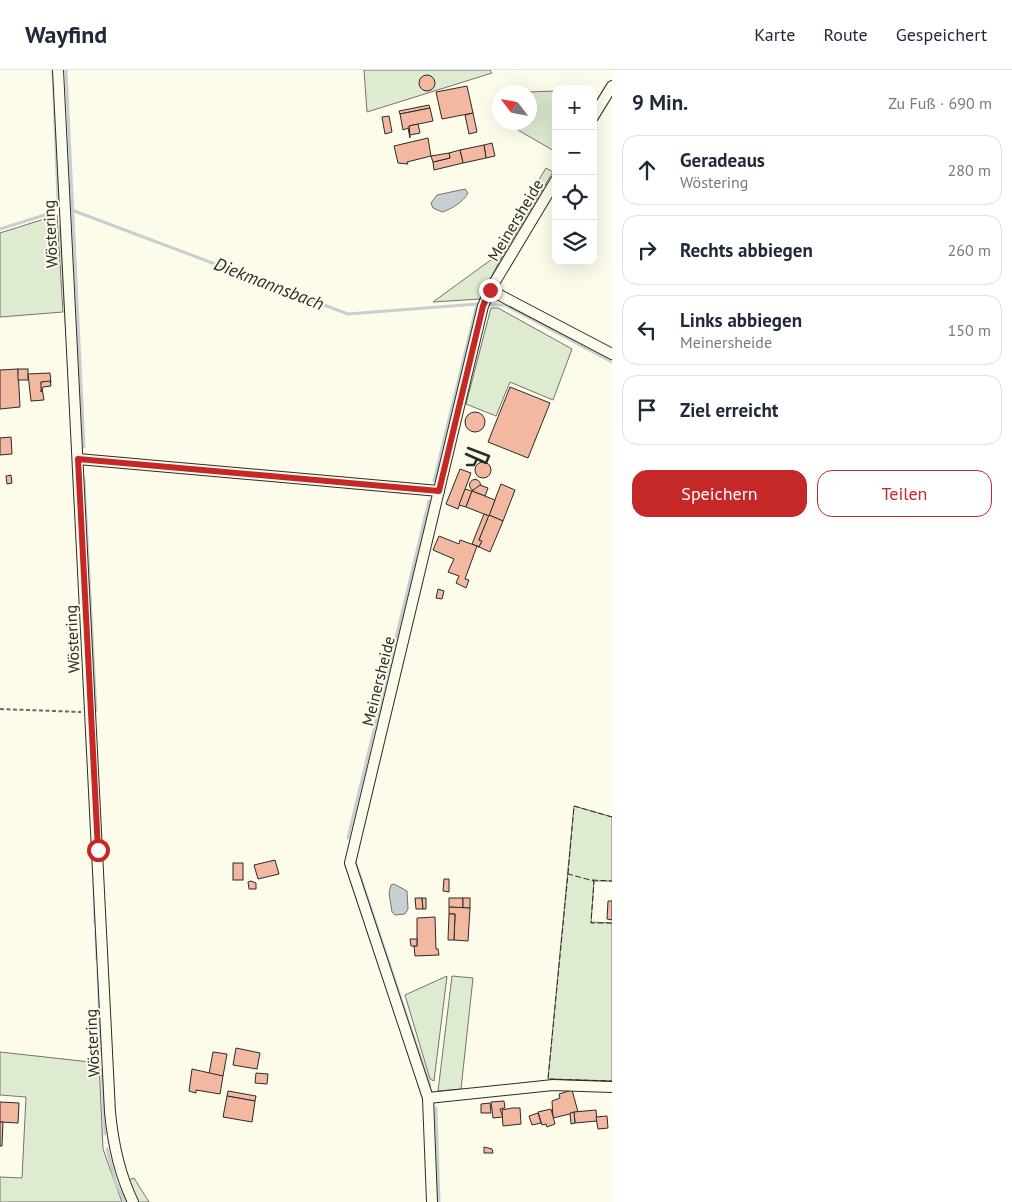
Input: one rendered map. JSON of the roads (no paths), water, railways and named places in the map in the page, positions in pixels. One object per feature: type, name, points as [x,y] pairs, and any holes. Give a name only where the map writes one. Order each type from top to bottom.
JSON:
[{"type":"street","name":"Wöstering","points":[[58,70],[110,1112],[113,1142],[123,1182],[133,1202]]},
{"type":"street","points":[[597,111],[612,86]]},
{"type":"street","name":"Meinersheide","points":[[432,1202],[428,1098],[350,864],[483,306],[490,290],[552,187]]},
{"type":"street","points":[[490,290],[612,354]]},
{"type":"street","points":[[78,459],[439,491]]},
{"type":"street","points":[[428,1098],[553,1085],[612,1087]]},
{"type":"waterway","points":[[53,70],[58,199]]},
{"type":"waterway","points":[[66,70],[84,447]]},
{"type":"waterway","name":"Diekmannsbach","points":[[69,209],[348,314],[477,304],[434,481]]},
{"type":"waterway","name":"Diekmannsbach","points":[[0,229],[54,212]]},
{"type":"waterway","points":[[60,226],[66,324]]},
{"type":"waterway","points":[[489,305],[505,305],[612,362]]},
{"type":"waterway","points":[[84,479],[96,711]]},
{"type":"waterway","points":[[348,838],[429,501]]},
{"type":"waterway","points":[[355,861],[430,1086]]},
{"type":"waterway","points":[[94,882],[95,924]]},
{"type":"waterway","points":[[96,933],[97,960]]},
{"type":"waterway","points":[[98,970],[101,1054]]},
{"type":"waterway","points":[[102,1068],[105,1134]]},
{"type":"waterway","points":[[436,1108],[439,1202]]},
{"type":"waterway","points":[[107,1149],[116,1183],[125,1202]]}]
